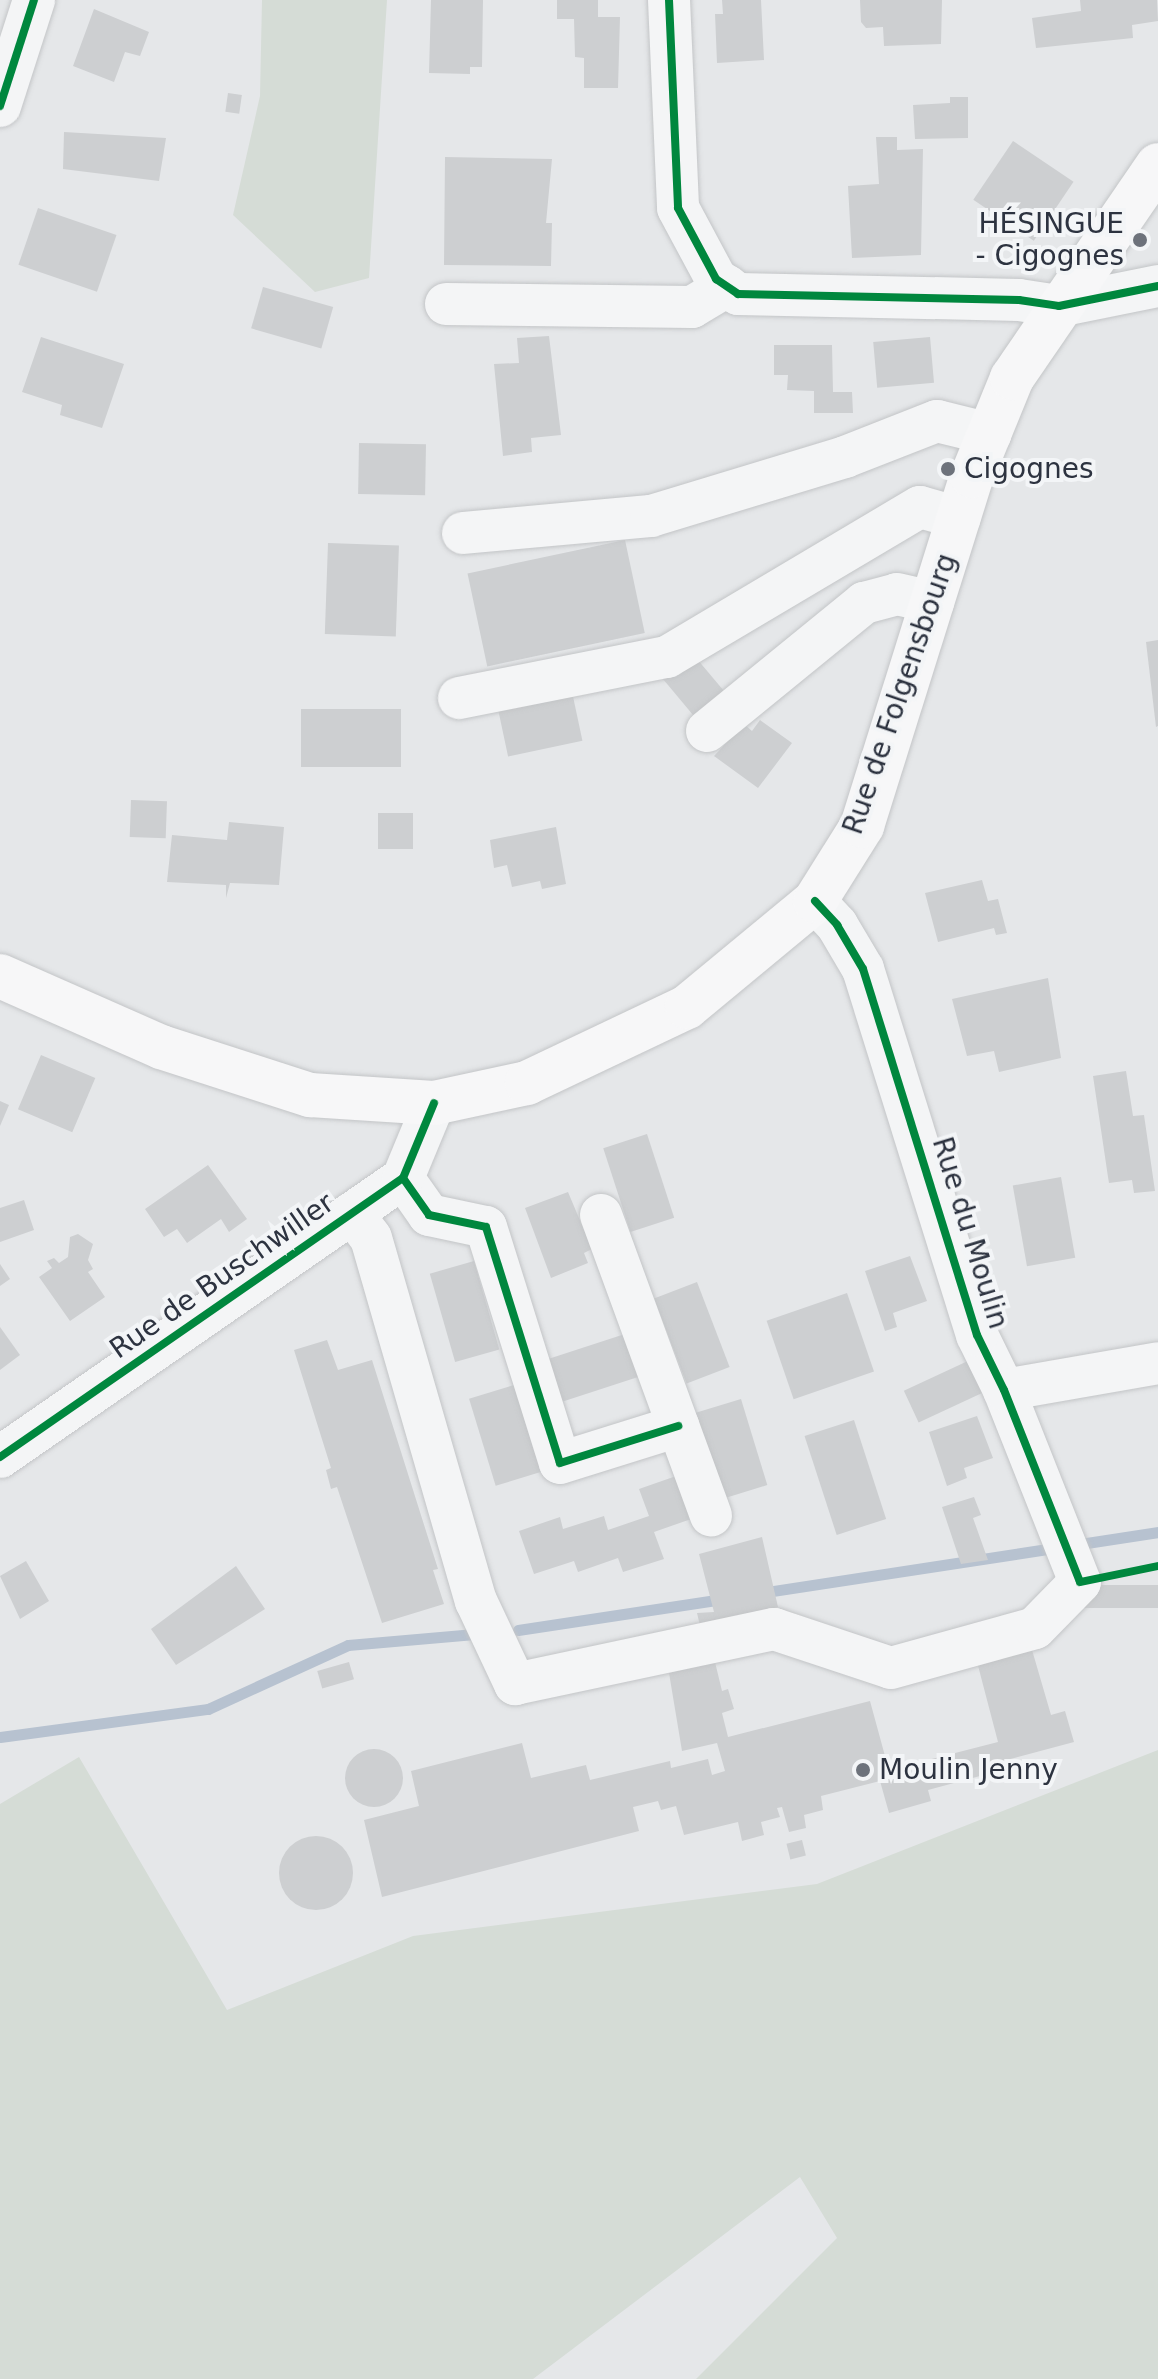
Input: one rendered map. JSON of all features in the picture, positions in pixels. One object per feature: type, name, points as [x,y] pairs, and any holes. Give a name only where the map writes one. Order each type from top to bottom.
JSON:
[{"type":"main road","name":"Rue de Folgensbourg","points":[[0,976],[161,1047],[310,1095],[434,1103],[527,1083],[687,1007],[815,901],[862,826],[959,518],[1012,378],[1158,165]]},
{"type":"street","points":[[0,106],[34,0]]},
{"type":"street","points":[[669,0],[678,208],[716,279],[733,290]]},
{"type":"street","points":[[446,304],[692,307],[733,290],[1019,300],[1059,306],[1158,286]]},
{"type":"street","points":[[463,533],[651,516],[845,457],[937,421],[990,434]]},
{"type":"street","points":[[459,698],[667,657],[920,507],[959,518]]},
{"type":"street","points":[[707,731],[864,603],[897,594],[933,602]]},
{"type":"street","name":"Rue du Moulin","points":[[352,1213],[371,1238],[476,1601],[515,1684],[774,1629],[891,1668],[1035,1628],[1078,1576],[1004,1390],[977,1335],[863,969],[837,925],[815,901]]},
{"type":"street","points":[[434,1103],[403,1178],[429,1215],[486,1227],[560,1463],[678,1426]]},
{"type":"street","name":"Rue de Buschwiller","points":[[0,1457],[403,1178]]},
{"type":"street","points":[[601,1215],[711,1516]]},
{"type":"street","points":[[1004,1390],[1158,1363]]},
{"type":"shaded area","points":[[262,0],[387,0],[369,278],[315,292],[233,215],[260,96]]},
{"type":"shaded area","points":[[1158,1750],[1158,2379],[696,2379],[837,2238],[800,2177],[533,2379],[0,2379],[0,1804],[79,1757],[227,2010],[413,1936],[817,1884]]},
{"type":"building","points":[[431,0],[483,0],[482,67],[470,67],[470,74],[429,73]]},
{"type":"building","points":[[557,0],[598,0],[598,17],[620,17],[618,88],[584,88],[584,58],[575,57],[574,19],[557,19]]},
{"type":"building","points":[[722,0],[761,0],[764,60],[717,63],[715,14],[723,14]]},
{"type":"building","points":[[860,0],[942,0],[941,44],[884,46],[883,27],[866,28],[861,22]]},
{"type":"building","points":[[1080,0],[1157,0],[1158,21],[1132,25],[1133,38],[1036,48],[1032,18],[1081,11]]},
{"type":"building","points":[[94,9],[149,32],[140,56],[125,52],[114,82],[73,66]]},
{"type":"building","points":[[228,93],[242,95],[239,114],[225,112]]},
{"type":"building","points":[[950,97],[968,97],[968,138],[915,139],[913,105],[950,103]]},
{"type":"building","points":[[64,132],[166,138],[159,181],[63,169]]},
{"type":"building","points":[[876,137],[897,137],[897,150],[923,149],[921,255],[852,258],[848,186],[879,184]]},
{"type":"building","points":[[1013,141],[1074,182],[1034,241],[973,200]]},
{"type":"building","points":[[445,157],[552,159],[546,223],[552,223],[551,266],[444,265]]},
{"type":"building","points":[[38,208],[116,235],[97,292],[18,265]]},
{"type":"building","points":[[263,287],[333,307],[321,348],[251,328]]},
{"type":"building","points":[[549,336],[561,435],[531,438],[532,452],[503,456],[494,364],[519,363],[517,338]]},
{"type":"building","points":[[41,337],[124,364],[102,428],[60,415],[62,405],[22,392]]},
{"type":"building","points":[[930,337],[934,383],[877,388],[873,342]]},
{"type":"building","points":[[774,345],[832,345],[833,392],[852,392],[853,413],[814,413],[814,391],[787,390],[788,375],[774,375]]},
{"type":"building","points":[[359,443],[426,444],[425,495],[358,494]]},
{"type":"building","points":[[625,540],[645,633],[487,666],[468,573]]},
{"type":"building","points":[[328,543],[399,545],[396,636],[325,634]]},
{"type":"building","points":[[1158,640],[1158,726],[1156,727],[1146,642]]},
{"type":"building","points":[[692,653],[725,693],[696,718],[662,678]]},
{"type":"building","points":[[571,687],[582,741],[508,757],[497,703]]},
{"type":"building","points":[[301,709],[401,709],[401,767],[301,767]]},
{"type":"building","points":[[760,720],[792,743],[758,788],[714,756],[744,724],[752,731]]},
{"type":"building","points":[[131,800],[167,801],[166,838],[130,837]]},
{"type":"building","points":[[378,813],[413,813],[413,849],[378,849]]},
{"type":"building","points":[[229,822],[284,827],[279,885],[230,883],[226,898],[226,885],[167,882],[172,835],[227,840]]},
{"type":"building","points":[[556,827],[566,884],[542,889],[540,881],[512,887],[507,865],[494,868],[490,840]]},
{"type":"building","points":[[982,880],[988,901],[998,899],[1007,933],[996,935],[994,928],[938,942],[925,893]]},
{"type":"building","points":[[1048,978],[1061,1058],[999,1072],[994,1051],[967,1056],[952,999]]},
{"type":"building","points":[[41,1055],[95,1078],[72,1132],[18,1109]]},
{"type":"building","points":[[1126,1071],[1133,1116],[1144,1115],[1155,1191],[1134,1193],[1132,1180],[1109,1183],[1093,1076]]},
{"type":"building","points":[[0,1101],[9,1105],[0,1126]]},
{"type":"building","points":[[647,1134],[674,1218],[630,1232],[603,1148]]},
{"type":"building","points":[[208,1165],[247,1219],[229,1232],[221,1219],[187,1243],[177,1229],[164,1237],[145,1209]]},
{"type":"building","points":[[1061,1177],[1075,1258],[1027,1266],[1013,1186]]},
{"type":"building","points":[[568,1192],[592,1249],[584,1253],[588,1263],[551,1278],[525,1208]]},
{"type":"building","points":[[24,1200],[34,1230],[0,1242],[0,1208]]},
{"type":"building","points":[[78,1234],[93,1244],[88,1260],[93,1269],[88,1272],[105,1297],[70,1321],[39,1277],[52,1268],[47,1261],[54,1258],[59,1263],[68,1257],[70,1237]]},
{"type":"building","points":[[910,1256],[927,1301],[893,1313],[897,1327],[885,1331],[865,1271]]},
{"type":"building","points":[[474,1261],[499,1349],[455,1362],[430,1274]]},
{"type":"building","points":[[0,1264],[10,1279],[0,1286]]},
{"type":"building","points":[[697,1282],[730,1367],[687,1383],[654,1298]]},
{"type":"building","points":[[847,1293],[874,1371],[794,1399],[767,1321]]},
{"type":"building","points":[[0,1327],[20,1355],[0,1370]]},
{"type":"building","points":[[631,1332],[645,1375],[562,1402],[548,1359]]},
{"type":"building","points":[[327,1340],[338,1370],[372,1360],[438,1569],[433,1570],[444,1604],[382,1623],[337,1487],[331,1489],[326,1470],[331,1468],[294,1350]]},
{"type":"building","points":[[970,1360],[985,1392],[919,1423],[904,1391]]},
{"type":"building","points":[[514,1385],[541,1472],[496,1486],[469,1399]]},
{"type":"building","points":[[741,1399],[767,1485],[720,1499],[694,1413]]},
{"type":"building","points":[[977,1416],[993,1458],[964,1468],[967,1478],[947,1486],[929,1432]]},
{"type":"building","points":[[854,1420],[886,1519],[837,1535],[805,1436]]},
{"type":"building","points":[[679,1475],[694,1518],[654,1532],[664,1559],[623,1572],[618,1558],[578,1572],[574,1561],[534,1574],[519,1531],[560,1517],[563,1529],[604,1516],[608,1530],[649,1516],[639,1489]]},
{"type":"building","points":[[974,1497],[981,1515],[973,1518],[988,1560],[961,1564],[942,1507]]},
{"type":"building","points":[[762,1537],[778,1607],[700,1626],[697,1613],[714,1612],[699,1554]]},
{"type":"building","points":[[26,1561],[49,1601],[20,1619],[0,1576]]},
{"type":"building","points":[[236,1566],[265,1609],[176,1665],[151,1629]]},
{"type":"building","points":[[1079,1585],[1158,1585],[1158,1608],[1079,1608]]},
{"type":"building","name":"Moulin Jenny","points":[[1030,1643],[1051,1715],[1065,1711],[1074,1742],[1003,1761],[1006,1769],[928,1790],[931,1801],[889,1813],[880,1781],[821,1796],[823,1810],[804,1815],[806,1828],[789,1832],[782,1807],[777,1808],[780,1817],[761,1822],[764,1835],[742,1841],[738,1822],[684,1835],[676,1806],[661,1810],[658,1801],[633,1807],[639,1831],[382,1897],[364,1820],[419,1806],[411,1771],[522,1743],[531,1778],[586,1765],[590,1780],[670,1761],[671,1768],[708,1759],[712,1775],[725,1771],[717,1743],[682,1751],[669,1673],[715,1662],[722,1691],[728,1689],[734,1709],[722,1713],[728,1737],[870,1701],[888,1767],[920,1762],[998,1742],[976,1658]]},
{"type":"building","points":[[349,1662],[354,1679],[322,1688],[317,1671]]},
{"type":"building","points":[[374,1749],[395,1757],[403,1778],[395,1799],[374,1807],[353,1799],[345,1778],[353,1757]]},
{"type":"building","points":[[316,1836],[337,1842],[347,1852],[353,1873],[347,1894],[337,1904],[316,1910],[295,1904],[285,1894],[279,1873],[285,1852],[295,1842]]},
{"type":"building","points":[[802,1840],[806,1856],[790,1859],[786,1844]]},
{"type":"waterway","points":[[760,1593],[1158,1532]]},
{"type":"waterway","points":[[518,1630],[723,1599]]},
{"type":"waterway","points":[[0,1737],[208,1709],[348,1645],[475,1634]]},
{"type":"cycle path","points":[[0,106],[34,0]]},
{"type":"cycle path","points":[[669,0],[678,208],[716,279],[738,294],[1019,300],[1059,306],[1158,286]]},
{"type":"cycle path","points":[[815,901],[837,925],[863,969],[977,1335],[1004,1390],[1080,1582],[1158,1566]]},
{"type":"cycle path","points":[[0,1457],[403,1178],[434,1103]]},
{"type":"cycle path","points":[[403,1178],[429,1215],[486,1227],[560,1463],[678,1426]]},
{"type":"place","name":"HÉSINGUE - Cigognes","points":[[1140,240]]},
{"type":"place","name":"Cigognes","points":[[948,469]]},
{"type":"place","name":"Moulin Jenny","points":[[863,1770]]}]
